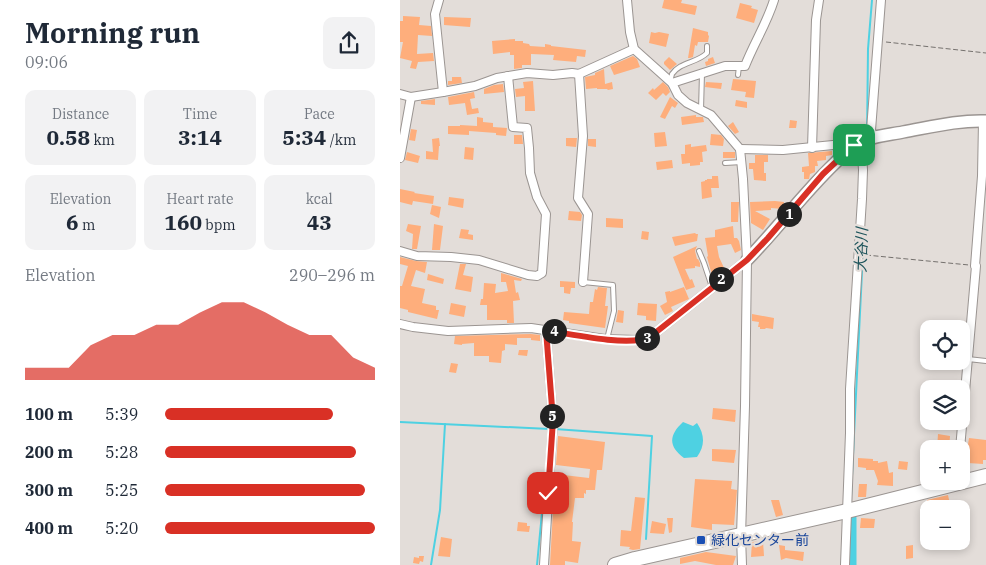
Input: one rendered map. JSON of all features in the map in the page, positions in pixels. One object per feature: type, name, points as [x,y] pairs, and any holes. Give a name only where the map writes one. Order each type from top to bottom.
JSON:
[{"type":"highway","points":[[970,479],[986,476]]},
{"type":"highway","points":[[614,565],[635,562],[927,490]]},
{"type":"street","points":[[439,0],[436,14],[444,92]]},
{"type":"street","points":[[627,0],[630,32],[634,49],[671,82],[678,95],[687,103],[711,116],[740,149],[747,260],[742,565]]},
{"type":"street","points":[[671,82],[725,66],[745,66],[774,0]]},
{"type":"street","points":[[812,148],[816,20],[819,0]]},
{"type":"street","points":[[873,138],[871,130],[881,0]]},
{"type":"street","points":[[400,94],[412,97],[444,92],[475,86],[497,78],[527,73],[579,74],[634,49]]},
{"type":"street","points":[[579,74],[583,136],[578,198],[588,214],[583,282]]},
{"type":"street","points":[[400,251],[417,256],[478,260],[528,275],[537,276],[542,272],[546,214],[537,197],[530,173],[527,128],[513,127],[508,76]]},
{"type":"street","points":[[400,158],[412,97]]},
{"type":"street","points":[[740,149],[784,150],[857,143],[873,138],[955,122],[984,121],[982,176],[970,336]]},
{"type":"street","points":[[845,565],[850,389],[862,199],[862,170],[857,143]]},
{"type":"street","points":[[400,324],[448,331],[515,327],[607,339],[645,339],[747,260],[823,174],[857,143]]},
{"type":"street","points":[[544,565],[553,420],[546,330]]},
{"type":"street","points":[[961,440],[967,370]]},
{"type":"lane","points":[[671,82],[672,74],[681,66],[703,57],[707,53],[707,46]]},
{"type":"lane","points":[[738,75],[739,66]]},
{"type":"lane","points":[[701,110],[702,73]]},
{"type":"lane","points":[[724,163],[742,162]]},
{"type":"lane","points":[[699,251],[712,287]]},
{"type":"lane","points":[[583,282],[613,285],[614,311],[607,339]]},
{"type":"lane","points":[[970,359],[986,361]]},
{"type":"path","points":[[878,41],[986,53]]},
{"type":"path","points":[[859,254],[975,266]]},
{"type":"water","points":[[683,422],[693,426],[697,423],[702,432],[703,445],[697,457],[684,458],[673,445],[672,440],[675,431]]},
{"type":"building","points":[[664,0],[682,0],[681,3],[697,6],[695,15],[662,8]]},
{"type":"building","points":[[740,3],[752,6],[751,8],[758,10],[754,23],[736,18]]},
{"type":"building","points":[[403,16],[420,17],[419,25],[431,26],[432,36],[418,35],[417,54],[433,53],[434,61],[418,62],[416,69],[410,68],[412,61],[400,58],[403,42],[400,42],[400,21],[403,21]]},
{"type":"building","points":[[444,17],[471,18],[470,27],[444,25]]},
{"type":"building","points":[[693,28],[708,32],[708,42],[698,42],[697,46],[695,45],[693,57],[688,58]]},
{"type":"building","points":[[651,32],[669,34],[666,47],[649,43]]},
{"type":"building","points":[[515,39],[515,41],[523,41],[523,43],[530,46],[545,47],[545,44],[586,50],[585,57],[577,56],[576,62],[553,60],[554,55],[531,54],[531,65],[522,65],[522,68],[514,69],[514,55],[510,55],[510,52],[493,54],[492,41]]},
{"type":"building","points":[[633,56],[637,59],[640,67],[614,75],[610,66]]},
{"type":"building","points":[[669,57],[677,64],[670,70],[664,64]]},
{"type":"building","points":[[713,57],[715,63],[706,66],[705,62]]},
{"type":"building","points":[[604,69],[605,84],[612,82],[613,89],[586,89],[585,77],[595,75],[595,73]]},
{"type":"building","points":[[452,77],[461,77],[462,83],[448,85],[448,81],[452,81]]},
{"type":"building","points":[[733,79],[756,81],[754,98],[745,97],[746,92],[731,90]]},
{"type":"building","points":[[533,81],[535,111],[525,111],[525,96],[516,97],[515,89],[524,88],[523,82]]},
{"type":"building","points":[[663,82],[670,92],[666,96],[663,93],[656,100],[648,93]]},
{"type":"building","points":[[706,82],[722,83],[721,89],[705,87]]},
{"type":"building","points":[[503,84],[504,92],[484,94],[484,89]]},
{"type":"building","points":[[474,92],[475,98],[470,99],[472,109],[478,108],[479,113],[467,115],[465,103],[449,105],[448,97]]},
{"type":"building","points":[[670,97],[678,103],[675,108],[672,106],[665,119],[660,117]]},
{"type":"building","points":[[435,99],[435,105],[421,104],[421,101]]},
{"type":"building","points":[[736,100],[747,102],[747,108],[735,106]]},
{"type":"building","points":[[696,115],[696,117],[703,117],[704,122],[682,125],[681,117]]},
{"type":"building","points":[[477,117],[483,118],[483,122],[493,123],[493,127],[507,128],[506,136],[496,135],[496,133],[469,131],[469,135],[448,134],[448,126],[477,126]]},
{"type":"building","points":[[790,120],[797,121],[796,128],[789,128]]},
{"type":"building","points":[[733,122],[739,132],[735,134],[728,126]]},
{"type":"building","points":[[411,129],[417,130],[415,141],[409,140]]},
{"type":"building","points":[[665,132],[667,146],[655,147],[654,133]]},
{"type":"building","points":[[711,134],[721,135],[724,139],[723,146],[710,145]]},
{"type":"building","points":[[514,135],[522,135],[523,144],[514,144]]},
{"type":"building","points":[[439,138],[438,160],[426,159],[426,151],[433,152],[432,139]]},
{"type":"building","points":[[566,138],[577,138],[576,147],[566,146]]},
{"type":"building","points":[[588,139],[596,139],[596,147],[588,146]]},
{"type":"building","points":[[691,144],[691,147],[706,145],[707,151],[702,152],[703,162],[700,162],[700,165],[690,166],[690,163],[682,164],[681,154],[685,154],[685,145]]},
{"type":"building","points":[[465,147],[474,148],[473,160],[464,159]]},
{"type":"building","points":[[832,151],[832,155],[826,156],[826,160],[817,161],[818,166],[815,166],[815,172],[810,174],[809,179],[804,179],[802,167],[809,166],[808,153]]},
{"type":"building","points":[[407,152],[420,156],[418,163],[405,160]]},
{"type":"building","points":[[723,152],[735,152],[735,158],[723,158]]},
{"type":"building","points":[[755,155],[768,155],[768,162],[764,162],[766,181],[754,180],[753,169],[749,169],[749,163],[755,163]]},
{"type":"building","points":[[672,160],[673,168],[657,170],[656,162]]},
{"type":"building","points":[[712,176],[718,176],[719,188],[711,188],[712,197],[702,199],[701,182],[712,179]]},
{"type":"building","points":[[400,189],[434,196],[433,204],[413,201],[412,205],[400,202]]},
{"type":"building","points":[[449,197],[464,199],[463,208],[448,205]]},
{"type":"building","points":[[731,202],[739,202],[738,222],[731,222]]},
{"type":"building","points":[[750,202],[784,202],[783,209],[771,208],[771,210],[755,211],[770,219],[763,230],[751,223]]},
{"type":"building","points":[[432,205],[441,207],[439,218],[430,214]]},
{"type":"building","points":[[569,211],[580,212],[582,215],[581,221],[568,220]]},
{"type":"building","points":[[606,218],[623,219],[623,228],[606,227]]},
{"type":"building","points":[[408,224],[421,226],[417,249],[412,249],[413,234],[406,231]]},
{"type":"building","points":[[434,224],[443,226],[440,250],[432,250]]},
{"type":"building","points":[[733,226],[734,238],[737,238],[739,241],[741,250],[735,253],[731,244],[717,246],[719,257],[725,270],[713,279],[707,257],[705,238],[715,237],[715,230]]},
{"type":"building","points":[[461,229],[469,230],[468,234],[473,235],[473,240],[459,238]]},
{"type":"building","points":[[642,231],[649,232],[648,240],[641,239]]},
{"type":"building","points":[[698,234],[697,241],[675,246],[672,237]]},
{"type":"building","points":[[697,246],[695,251],[700,267],[695,266],[695,268],[685,269],[695,287],[686,290],[673,257]]},
{"type":"building","points":[[400,257],[427,262],[425,273],[416,270],[411,286],[425,289],[422,303],[436,306],[436,310],[439,310],[437,319],[408,312],[408,310],[400,308],[400,286],[402,286],[408,266],[400,264]]},
{"type":"building","points":[[460,264],[466,264],[463,275],[473,277],[471,292],[455,289]]},
{"type":"building","points":[[501,273],[522,279],[521,281],[514,280],[516,293],[518,292],[520,300],[513,301],[514,323],[507,323],[507,320],[487,320],[487,305],[480,305],[481,299],[483,299],[484,283],[496,284],[495,293],[508,291],[506,282],[501,282]]},
{"type":"building","points":[[428,274],[444,279],[443,284],[427,280]]},
{"type":"building","points":[[560,281],[575,282],[575,288],[571,288],[570,294],[564,293],[564,287],[560,287]]},
{"type":"building","points":[[598,287],[607,288],[605,306],[608,306],[605,328],[569,323],[569,321],[563,320],[564,312],[589,314],[590,302],[593,302],[595,289],[597,290]]},
{"type":"building","points":[[684,287],[689,299],[671,307],[673,311],[665,315],[660,306],[667,302],[665,292]]},
{"type":"building","points":[[451,303],[466,306],[464,317],[449,314]]},
{"type":"building","points":[[638,303],[657,304],[656,321],[646,320],[646,316],[637,315]]},
{"type":"building","points":[[618,310],[624,311],[623,323],[616,322]]},
{"type":"building","points":[[752,314],[774,318],[773,329],[760,329],[758,327],[759,322],[752,321]]},
{"type":"building","points":[[540,335],[540,341],[531,340],[531,338],[517,338],[517,345],[505,344],[501,363],[489,362],[489,356],[474,356],[474,343],[454,344],[455,336]]},
{"type":"building","points":[[519,350],[528,350],[527,356],[518,355]]},
{"type":"building","points":[[451,363],[458,364],[456,373],[449,372]]},
{"type":"building","points":[[713,408],[736,410],[735,422],[712,419]]},
{"type":"building","points":[[938,434],[950,436],[950,440],[938,440]]},
{"type":"building","points":[[558,436],[605,442],[602,470],[597,470],[595,490],[586,490],[584,498],[575,498],[572,541],[581,542],[578,563],[565,561],[565,565],[550,565],[555,474],[589,478],[590,469],[556,465]]},
{"type":"building","points":[[969,438],[986,440],[986,460],[983,460],[983,464],[970,463]]},
{"type":"building","points":[[712,449],[736,450],[734,463],[712,461]]},
{"type":"building","points":[[858,458],[873,459],[873,461],[878,461],[878,463],[887,461],[889,473],[893,472],[893,486],[877,485],[878,481],[874,470],[858,467]]},
{"type":"building","points":[[899,461],[908,462],[907,470],[898,469]]},
{"type":"building","points":[[695,479],[732,481],[731,489],[737,490],[734,525],[712,524],[712,530],[691,527]]},
{"type":"building","points":[[859,484],[867,484],[866,497],[858,497]]},
{"type":"building","points":[[948,495],[949,500],[927,500]]},
{"type":"building","points":[[635,497],[645,498],[640,549],[633,550],[629,549],[630,547],[620,546],[621,530],[631,531]]},
{"type":"building","points":[[771,500],[779,500],[783,515],[776,517]]},
{"type":"building","points":[[667,518],[673,518],[672,532],[669,533]]},
{"type":"building","points":[[861,518],[875,519],[874,528],[860,528]]},
{"type":"building","points":[[652,521],[666,524],[664,534],[650,533]]},
{"type":"building","points":[[518,522],[527,523],[527,526],[530,526],[529,532],[517,531]]},
{"type":"building","points":[[441,537],[452,539],[450,557],[438,556]]},
{"type":"building","points":[[763,541],[764,556],[751,557],[752,542]]},
{"type":"building","points":[[779,545],[785,546],[785,550],[804,552],[803,561],[786,558],[781,560]]},
{"type":"building","points":[[913,545],[913,558],[906,559],[906,546]]},
{"type":"building","points":[[706,552],[736,556],[733,565],[716,565],[695,561],[680,564],[680,558]]},
{"type":"building","points":[[419,556],[424,556],[423,562],[420,561],[419,564],[413,563],[414,557],[419,558]]},
{"type":"waterway","name":"大谷川","points":[[867,136],[868,49],[872,0]]},
{"type":"waterway","name":"大谷川","points":[[866,163],[867,143]]},
{"type":"waterway","name":"大谷川","points":[[851,496],[864,231]]},
{"type":"waterway","points":[[400,422],[550,429]]},
{"type":"waterway","points":[[431,565],[440,510],[445,424]]},
{"type":"waterway","points":[[555,429],[652,436],[646,539]]},
{"type":"waterway","points":[[537,565],[546,471]]},
{"type":"waterway","name":"大谷川","points":[[851,518],[851,565]]},
{"type":"place","name":"緑化センター前","points":[[701,540]]},
{"type":"route","points":[[548,493],[553,420],[546,330],[605,339],[636,340],[650,337],[747,260],[823,174],[854,145]]}]
